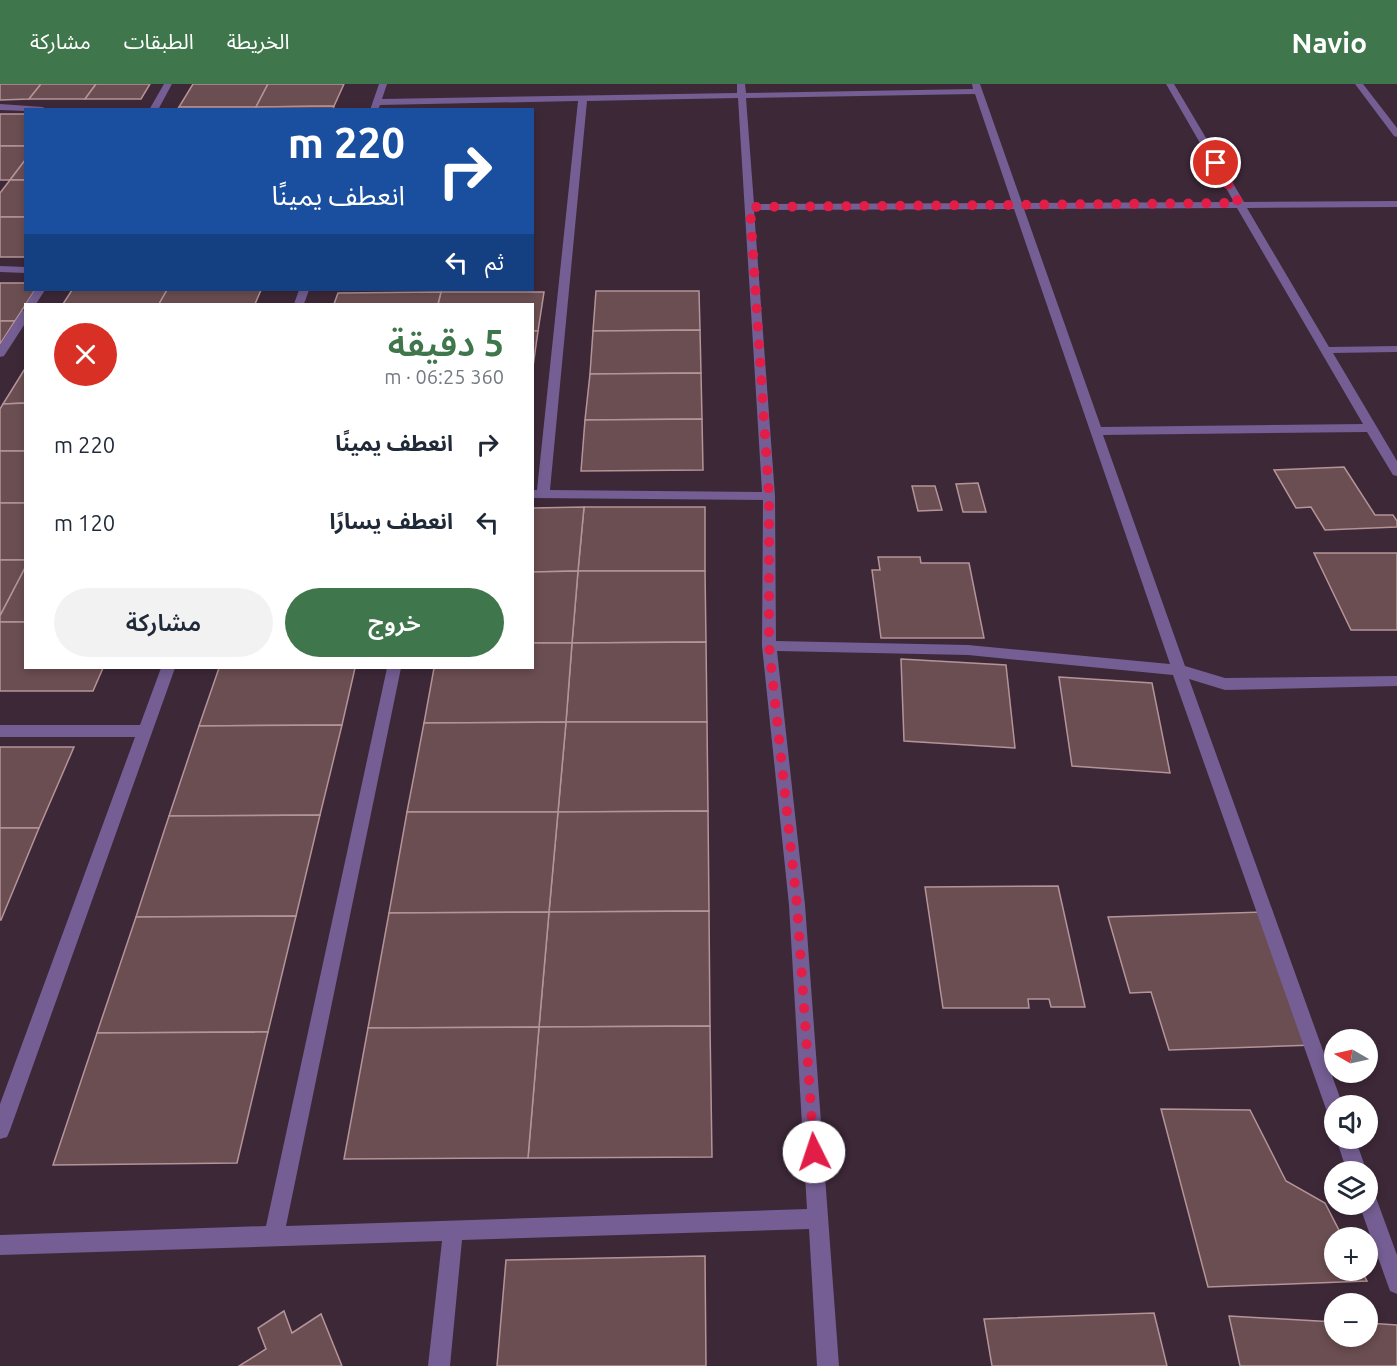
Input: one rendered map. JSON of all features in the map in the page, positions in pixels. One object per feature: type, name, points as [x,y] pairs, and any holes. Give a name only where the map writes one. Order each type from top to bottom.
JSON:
[{"type":"street","points":[[154,108],[168,84]]},
{"type":"street","points":[[383,84],[376,106],[741,89],[977,87],[1179,670],[1330,1095]]},
{"type":"street","points":[[1170,84],[1397,472]]},
{"type":"street","points":[[1359,84],[1397,134]]},
{"type":"street","points":[[741,89],[769,496],[769,646],[797,905],[828,1366]]},
{"type":"street","points":[[583,98],[538,494],[769,496]]},
{"type":"street","points":[[0,108],[24,109]]},
{"type":"street","points":[[750,207],[1397,204]]},
{"type":"street","points":[[0,269],[24,270]]},
{"type":"street","points":[[0,354],[24,316]]},
{"type":"street","points":[[1325,350],[1397,349]]},
{"type":"street","points":[[1098,431],[1371,428]]},
{"type":"street","points":[[769,646],[968,650],[1179,670],[1226,684],[1397,681]]},
{"type":"street","points":[[0,1131],[168,669]]},
{"type":"street","points":[[274,1236],[394,669]]},
{"type":"street","points":[[0,730],[145,731]]},
{"type":"street","points":[[1373,1215],[1397,1284]]},
{"type":"street","points":[[0,1245],[818,1219]]},
{"type":"street","points":[[438,1366],[453,1232]]},
{"type":"building","points":[[0,84],[41,84],[29,99],[0,100]]},
{"type":"building","points":[[41,84],[96,84],[85,99],[29,99]]},
{"type":"building","points":[[96,84],[150,84],[141,99],[85,99]]},
{"type":"building","points":[[193,84],[268,84],[256,107],[179,107]]},
{"type":"building","points":[[268,84],[344,84],[334,106],[256,107]]},
{"type":"building","points":[[334,106],[334,108],[256,107]]},
{"type":"building","points":[[179,107],[256,107],[256,108]]},
{"type":"building","points":[[0,114],[24,114],[24,146],[0,146]]},
{"type":"building","points":[[0,146],[24,146],[24,162],[10,180],[0,180]]},
{"type":"building","points":[[24,162],[24,180],[10,180]]},
{"type":"building","points":[[10,180],[24,180],[24,217],[0,217],[0,193]]},
{"type":"building","points":[[0,217],[24,217],[24,257],[0,257]]},
{"type":"building","points":[[0,283],[24,283],[24,291],[34,291],[27,303],[24,303],[24,307],[15,321],[0,321]]},
{"type":"building","points":[[71,291],[166,291],[160,303],[64,303]]},
{"type":"building","points":[[166,291],[261,291],[255,303],[160,303]]},
{"type":"building","points":[[596,291],[699,291],[700,330],[593,331]]},
{"type":"building","points":[[441,292],[544,292],[538,331],[534,331],[534,303],[438,303]]},
{"type":"building","points":[[441,292],[438,303],[334,303],[338,293]]},
{"type":"building","points":[[0,321],[15,321],[0,344]]},
{"type":"building","points":[[700,330],[701,373],[590,374],[593,331]]},
{"type":"building","points":[[534,331],[538,331],[534,360]]},
{"type":"building","points":[[24,370],[24,403],[3,404]]},
{"type":"building","points":[[701,373],[702,419],[585,420],[590,374]]},
{"type":"building","points":[[24,403],[24,451],[0,451],[0,409],[3,404]]},
{"type":"building","points":[[702,419],[703,470],[581,471],[585,420]]},
{"type":"building","points":[[0,451],[24,451],[24,503],[0,503]]},
{"type":"building","points":[[1344,467],[1375,515],[1393,515],[1397,521],[1397,527],[1325,530],[1311,507],[1296,508],[1274,470]]},
{"type":"building","points":[[978,483],[986,512],[963,512],[956,484]]},
{"type":"building","points":[[912,486],[935,486],[942,510],[918,511]]},
{"type":"building","points":[[0,503],[24,503],[24,560],[0,560]]},
{"type":"building","points":[[584,507],[705,507],[705,571],[578,571]]},
{"type":"building","points":[[584,507],[578,571],[534,572],[534,508]]},
{"type":"building","points":[[1314,553],[1397,553],[1397,630],[1351,630]]},
{"type":"building","points":[[878,557],[920,557],[921,563],[969,563],[984,638],[881,638],[872,570],[880,570]]},
{"type":"building","points":[[0,560],[24,560],[24,570],[0,616]]},
{"type":"building","points":[[24,570],[24,622],[0,622],[0,616]]},
{"type":"building","points":[[578,571],[705,571],[706,642],[572,643]]},
{"type":"building","points":[[578,571],[572,643],[534,643],[534,572]]},
{"type":"building","points":[[0,622],[24,622],[24,669],[103,669],[93,691],[0,691]]},
{"type":"building","points":[[706,642],[707,722],[566,722],[572,643]]},
{"type":"building","points":[[534,643],[572,643],[566,722],[424,723],[434,669],[534,669]]},
{"type":"building","points":[[901,659],[1006,665],[1015,748],[904,741]]},
{"type":"building","points":[[219,669],[355,669],[342,725],[199,726]]},
{"type":"building","points":[[1059,677],[1152,683],[1170,773],[1072,766]]},
{"type":"building","points":[[566,722],[707,722],[708,811],[558,812]]},
{"type":"building","points":[[566,722],[558,812],[407,812],[424,723]]},
{"type":"building","points":[[342,725],[320,815],[169,816],[199,726]]},
{"type":"building","points":[[0,747],[74,747],[39,828],[0,828]]},
{"type":"building","points":[[708,811],[709,911],[549,912],[558,812]]},
{"type":"building","points":[[407,812],[558,812],[549,912],[389,913]]},
{"type":"building","points":[[320,815],[296,916],[136,917],[169,816]]},
{"type":"building","points":[[0,828],[39,828],[1,920],[0,920]]},
{"type":"building","points":[[1058,886],[1085,1007],[1051,1007],[1049,999],[1028,999],[1029,1008],[943,1008],[925,887]]},
{"type":"building","points":[[709,911],[710,1026],[539,1027],[549,912]]},
{"type":"building","points":[[549,912],[539,1027],[368,1028],[389,913]]},
{"type":"building","points":[[1263,912],[1314,1045],[1169,1050],[1151,992],[1130,993],[1108,917]]},
{"type":"building","points":[[296,916],[268,1032],[97,1033],[136,917]]},
{"type":"building","points":[[710,1026],[712,1157],[528,1158],[539,1027]]},
{"type":"building","points":[[539,1027],[528,1158],[344,1159],[368,1028]]},
{"type":"building","points":[[268,1032],[237,1163],[53,1165],[97,1033]]},
{"type":"building","points":[[1161,1109],[1250,1110],[1286,1181],[1324,1202],[1324,1215],[1331,1215],[1337,1227],[1324,1227],[1324,1281],[1367,1281],[1208,1287]]},
{"type":"building","points":[[705,1256],[706,1366],[497,1366],[506,1260]]},
{"type":"building","points":[[284,1311],[292,1333],[321,1314],[342,1366],[239,1366],[266,1349],[258,1328]]},
{"type":"building","points":[[1154,1313],[1167,1366],[992,1366],[984,1319]]},
{"type":"building","points":[[1229,1316],[1324,1321],[1324,1347],[1378,1347],[1378,1324],[1397,1325],[1397,1366],[1240,1366]]},
{"type":"route","points":[[814,1152],[797,905],[769,646],[769,496],[750,207],[1239,203],[1216,163]]}]
